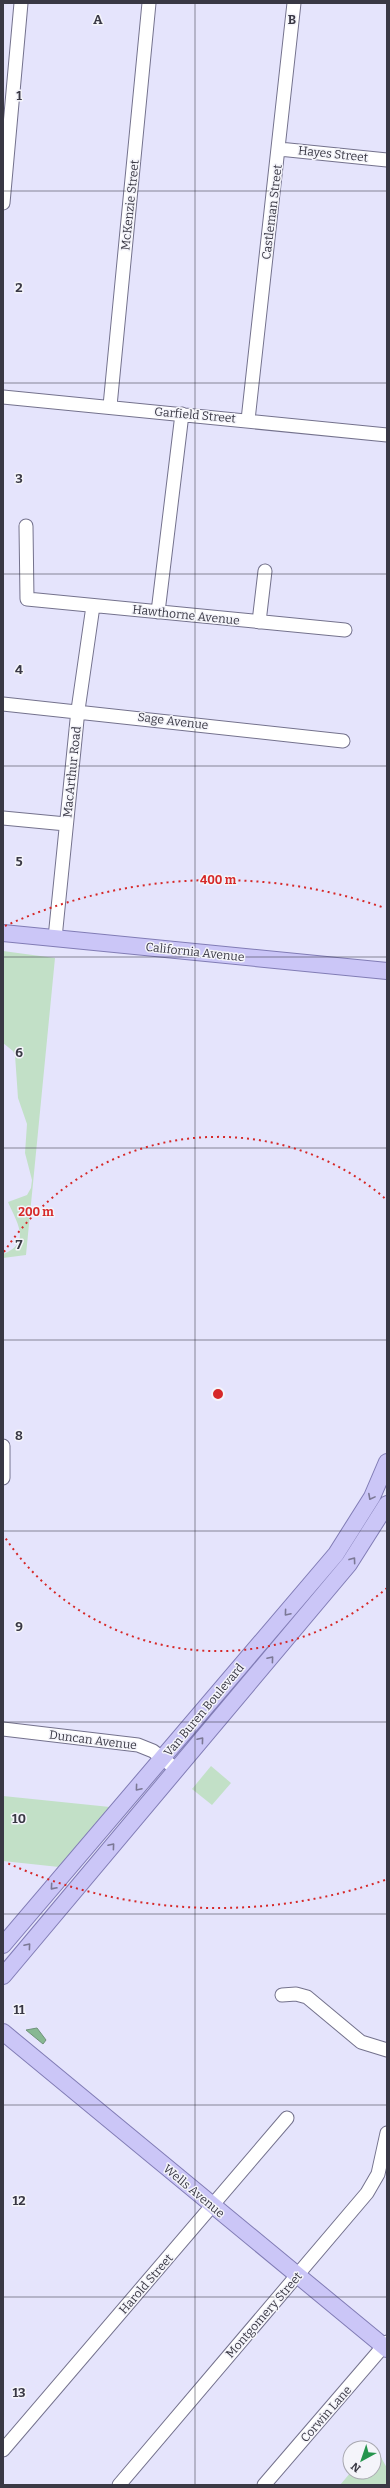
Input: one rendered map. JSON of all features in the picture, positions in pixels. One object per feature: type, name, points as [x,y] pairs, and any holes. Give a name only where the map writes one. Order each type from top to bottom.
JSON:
[{"type":"main road","name":"California Avenue","points":[[3,933],[387,971]]},
{"type":"main road","name":"Van Buren Boulevard","points":[[3,1945],[340,1548],[372,1497],[387,1462]]},
{"type":"main road","name":"Van Buren Boulevard","points":[[3,1976],[176,1769],[313,1609],[360,1549],[387,1504]]},
{"type":"main road","points":[[313,1609],[308,1601],[335,1565],[340,1548]]},
{"type":"main road","name":"Wells Avenue","points":[[3,2032],[213,2207],[386,2346]]},
{"type":"street","points":[[3,203],[20,3]]},
{"type":"street","name":"McKenzie Street","points":[[110,406],[149,3]]},
{"type":"street","name":"Castleman Street","points":[[248,420],[294,3]]},
{"type":"street","name":"Hayes Street","points":[[279,149],[387,160]]},
{"type":"street","name":"Garfield Street","points":[[3,397],[110,406],[387,435]]},
{"type":"street","points":[[158,612],[182,414]]},
{"type":"street","name":"Hawthorne Avenue","points":[[26,526],[27,599],[345,630]]},
{"type":"street","points":[[259,622],[265,571]]},
{"type":"street","name":"MacArthur Road","points":[[55,938],[78,710],[93,606]]},
{"type":"street","name":"Sage Avenue","points":[[3,704],[78,710],[343,741]]},
{"type":"street","points":[[3,818],[66,824]]},
{"type":"street","points":[[3,1452],[3,1478]]},
{"type":"street","name":"Duncan Avenue","points":[[3,1729],[138,1745],[163,1758],[176,1769]]},
{"type":"street","points":[[282,1995],[296,1994],[307,1997],[362,2042],[387,2050]]},
{"type":"street","name":"Harold Street","points":[[3,2450],[213,2207],[287,2118]]},
{"type":"street","name":"Montgomery Street","points":[[119,2485],[367,2193],[378,2174],[387,2133]]},
{"type":"street","name":"Corwin Lane","points":[[264,2485],[386,2346]]},
{"type":"shaded area","points":[[3,951],[55,958],[26,1255],[3,1258],[3,1254],[12,1249],[20,1238],[18,1225],[8,1202],[27,1195],[31,1188],[32,1180],[25,1153],[27,1124],[18,1098],[15,1055],[13,1051],[3,1043]]},
{"type":"shaded area","points":[[211,1766],[231,1783],[212,1805],[192,1789]]},
{"type":"shaded area","points":[[3,1796],[110,1807],[59,1867],[3,1861]]},
{"type":"shaded area","points":[[37,2028],[46,2040],[43,2044],[26,2030]]},
{"type":"shaded area","points":[[382,2459],[387,2468],[387,2485],[340,2485],[344,2480],[382,2480]]}]
